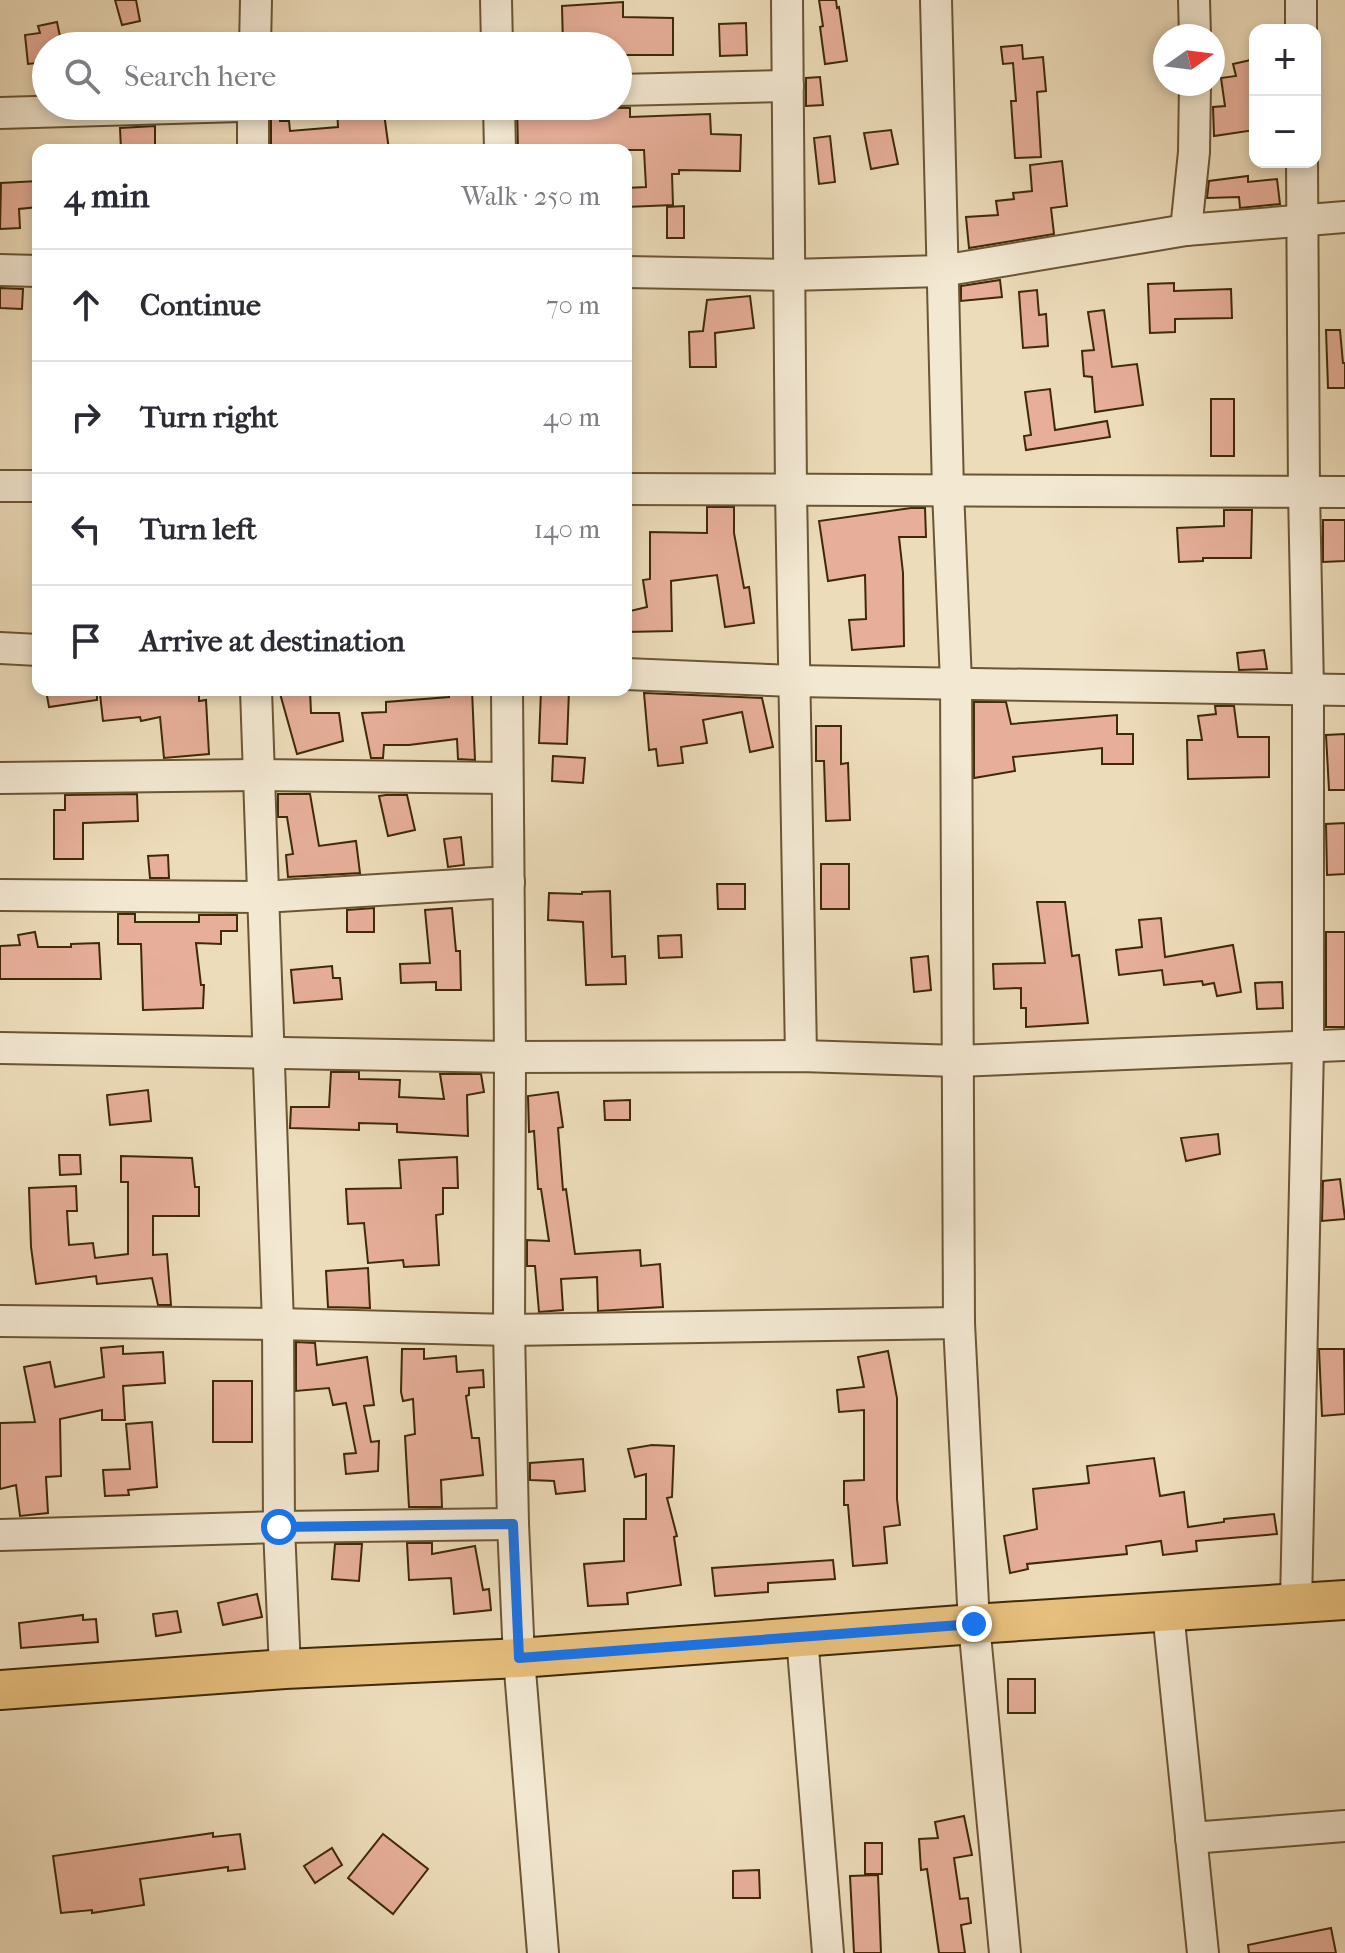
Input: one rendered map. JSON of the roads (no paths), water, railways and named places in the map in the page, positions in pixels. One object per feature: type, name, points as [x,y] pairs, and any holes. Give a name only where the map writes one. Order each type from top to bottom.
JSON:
[{"type":"main road","points":[[0,1690],[285,1669],[519,1658],[1345,1600]]},
{"type":"street","points":[[255,32],[256,0]]},
{"type":"street","points":[[496,0],[497,32]]},
{"type":"street","points":[[787,0],[791,490],[801,1056]]},
{"type":"street","points":[[936,0],[956,682],[959,1323],[974,1624],[1005,1953]]},
{"type":"street","points":[[1194,0],[1195,24]]},
{"type":"street","points":[[1301,0],[1301,24]]},
{"type":"street","points":[[632,90],[788,86]]},
{"type":"street","points":[[1186,230],[1194,152],[1195,96]]},
{"type":"street","points":[[0,113],[32,112]]},
{"type":"street","points":[[253,120],[253,144]]},
{"type":"street","points":[[499,120],[500,144]]},
{"type":"street","points":[[1296,1603],[1308,1047],[1308,689],[1302,168]]},
{"type":"street","points":[[632,272],[789,275],[942,271],[1186,230],[1345,217]]},
{"type":"street","points":[[0,270],[32,271]]},
{"type":"street","points":[[0,486],[32,486]]},
{"type":"street","points":[[632,489],[1345,492]]},
{"type":"street","points":[[0,648],[32,650]]},
{"type":"street","points":[[632,674],[794,681],[1345,690]]},
{"type":"street","points":[[256,696],[278,1324],[279,1527],[285,1669]]},
{"type":"street","points":[[507,696],[509,1330],[513,1524],[519,1658],[543,1953]]},
{"type":"street","points":[[0,778],[259,775],[506,778]]},
{"type":"street","points":[[0,895],[263,897],[509,882]]},
{"type":"street","points":[[0,1048],[510,1057],[801,1056],[958,1061],[1345,1045]]},
{"type":"street","points":[[0,1321],[509,1330],[959,1323]]},
{"type":"street","points":[[0,1535],[513,1524]]},
{"type":"street","points":[[1168,1612],[1203,1953]]},
{"type":"street","points":[[802,1637],[828,1953]]},
{"type":"street","points":[[1191,1838],[1345,1826]]}]
